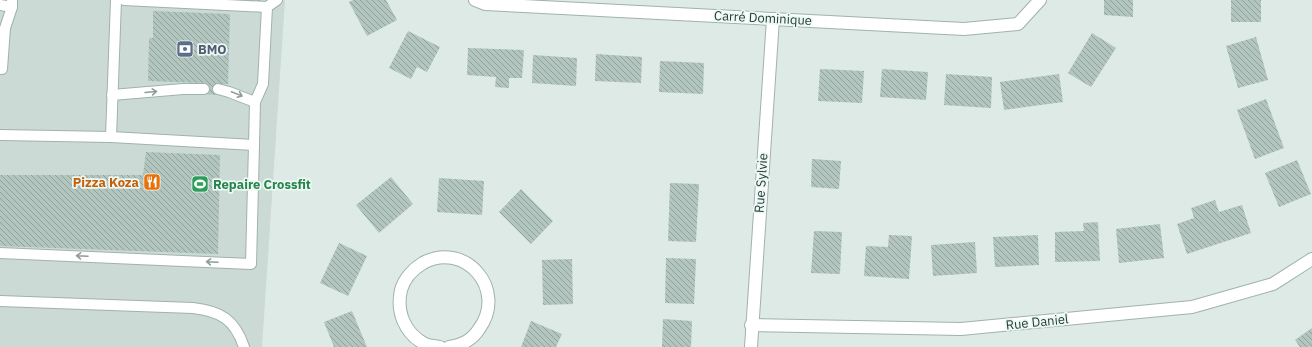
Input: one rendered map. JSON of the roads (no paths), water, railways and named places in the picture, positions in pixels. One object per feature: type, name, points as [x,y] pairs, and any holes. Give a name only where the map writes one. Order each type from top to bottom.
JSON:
[{"type":"street","name":"Carré Dominique","points":[[475,0],[485,4],[964,29],[1018,24],[1040,0]]},
{"type":"street","name":"Rue Sylvie","points":[[751,347],[751,325],[773,19]]},
{"type":"street","points":[[440,347],[426,344],[413,336],[401,315],[399,300],[402,284],[416,267],[438,258],[453,258],[468,264],[482,278],[487,289],[489,305],[486,320],[473,337],[460,345],[449,347]]},
{"type":"street","name":"Rue Daniel","points":[[751,325],[960,329],[1192,307],[1274,284],[1312,259]]},
{"type":"lane","points":[[110,137],[116,0]]},
{"type":"lane","points":[[124,0],[267,7],[276,0]]},
{"type":"lane","points":[[0,5],[12,4],[5,28],[2,69],[0,69]]},
{"type":"lane","points":[[0,253],[251,264],[255,102],[263,84],[267,7]]},
{"type":"lane","points":[[112,95],[182,89],[204,89]]},
{"type":"lane","points":[[218,90],[229,92],[255,102]]},
{"type":"lane","points":[[0,135],[110,137],[254,145]]},
{"type":"lane","points":[[0,301],[193,308],[207,310],[219,314],[230,322],[237,331],[244,347]]},
{"type":"place","name":"BMO","points":[[185,49]]},
{"type":"place","name":"Pizza Koza","points":[[152,182]]},
{"type":"place","name":"Repaire Crossfit","points":[[200,184]]}]
